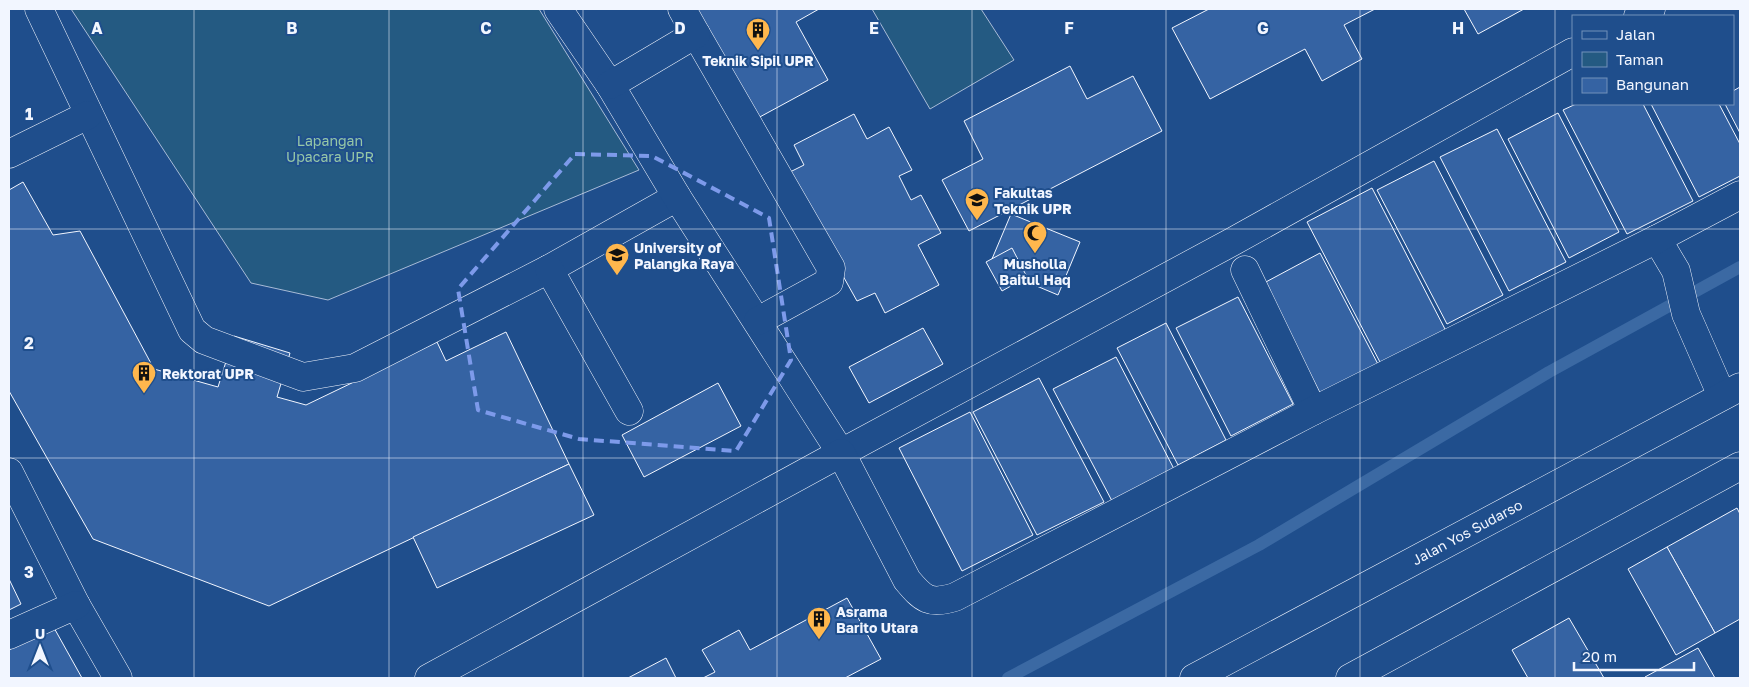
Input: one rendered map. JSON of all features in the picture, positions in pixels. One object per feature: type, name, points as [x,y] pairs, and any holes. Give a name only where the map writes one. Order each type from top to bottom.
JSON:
[{"type":"street","points":[[39,9],[192,330],[204,340],[303,378],[355,368],[549,269],[677,197]]},
{"type":"street","points":[[558,9],[610,85],[677,197],[758,321],[840,453],[907,580],[922,598],[939,602],[955,597],[1313,411],[1657,240],[1740,195]]},
{"type":"street","points":[[682,9],[830,268],[829,282],[758,321]]},
{"type":"street","points":[[1640,15],[1651,9]]},
{"type":"street","points":[[610,85],[696,34]]},
{"type":"street","points":[[429,678],[840,453],[1232,242],[1572,53]]},
{"type":"street","points":[[9,154],[88,115]]},
{"type":"street","points":[[1657,240],[1676,271],[1686,314],[1731,391]]},
{"type":"street","points":[[549,269],[629,411]]},
{"type":"street","points":[[1245,270],[1313,411]]},
{"type":"street","name":"Jalan Yos Sudarso","points":[[1201,676],[1731,391]]},
{"type":"street","points":[[1350,678],[1740,466]]},
{"type":"street","points":[[9,472],[76,605],[118,678]]},
{"type":"street","points":[[9,635],[76,605]]},
{"type":"highlighted area","points":[[575,154],[652,156],[769,218],[791,360],[736,451],[579,439],[478,410],[458,289]]},
{"type":"green space","name":"Lapangan Upacara UPR","points":[[71,9],[539,9],[639,170],[328,300],[251,283]]},
{"type":"green space","points":[[872,9],[981,9],[1014,60],[930,109]]},
{"type":"building","name":"Teknik Sipil UPR","points":[[681,9],[819,9],[796,22],[828,80],[745,125]]},
{"type":"building","points":[[1209,9],[1375,9],[1344,25],[1362,59],[1322,81],[1305,49],[1210,99],[1172,28]]},
{"type":"building","points":[[1464,9],[1524,9],[1478,34]]},
{"type":"building","points":[[1070,66],[1087,99],[1133,76],[1162,131],[969,231],[942,180],[983,159],[964,121]]},
{"type":"building","points":[[1740,87],[1740,133],[1726,105],[1734,105],[1734,90]]},
{"type":"building","points":[[1574,105],[1644,105],[1693,201],[1627,234],[1563,110]]},
{"type":"building","points":[[1652,105],[1720,105],[1740,144],[1740,176],[1699,197]]},
{"type":"building","points":[[1558,113],[1619,232],[1569,258],[1508,139]]},
{"type":"building","points":[[854,114],[867,139],[889,127],[912,170],[899,176],[911,200],[921,195],[941,233],[918,245],[939,285],[885,313],[875,293],[857,301],[786,174],[804,165],[794,145]]},
{"type":"building","points":[[1497,129],[1566,262],[1509,291],[1440,157]]},
{"type":"building","points":[[1434,161],[1503,295],[1447,324],[1377,190]]},
{"type":"building","name":"Rektorat UPR","points":[[23,182],[53,235],[80,231],[154,369],[218,387],[234,336],[290,353],[277,397],[306,405],[437,342],[446,361],[506,332],[569,464],[269,606],[93,539],[9,391],[9,190]]},
{"type":"building","points":[[1372,188],[1446,331],[1381,364],[1307,222]]},
{"type":"building","name":"Musholla Baitul Haq","points":[[1011,214],[1080,242],[1058,295],[989,266]]},
{"type":"building","points":[[1012,248],[1027,277],[1002,291],[986,262]]},
{"type":"building","points":[[1320,253],[1380,368],[1322,397],[1264,283]]},
{"type":"building","points":[[1238,297],[1293,404],[1231,436],[1176,328]]},
{"type":"building","points":[[1166,323],[1226,440],[1178,465],[1117,348]]},
{"type":"building","points":[[923,328],[943,364],[869,403],[849,367]]},
{"type":"building","points":[[1116,357],[1174,469],[1112,501],[1053,389]]},
{"type":"building","points":[[1039,378],[1104,502],[1037,535],[973,412]]},
{"type":"building","points":[[718,383],[741,426],[644,477],[622,435]]},
{"type":"building","points":[[970,412],[1033,535],[962,571],[899,448]]},
{"type":"building","points":[[569,464],[594,515],[437,588],[413,537]]},
{"type":"building","points":[[1737,508],[1740,514],[1740,619],[1715,633],[1667,547]]},
{"type":"building","points":[[1667,547],[1715,633],[1676,655],[1628,569]]},
{"type":"building","points":[[9,579],[21,604],[9,610]]},
{"type":"building","name":"Asrama Barito Utara","points":[[847,598],[881,659],[845,678],[703,678],[715,672],[702,650],[739,630],[750,650]]},
{"type":"building","points":[[1569,618],[1604,678],[1528,678],[1512,650]]},
{"type":"building","points":[[53,626],[82,678],[9,678],[9,650]]},
{"type":"building","points":[[1698,648],[1715,678],[1645,677]]},
{"type":"building","points":[[666,658],[676,678],[628,678]]},
{"type":"waterway","points":[[1008,678],[1259,545],[1549,372],[1740,267]]},
{"type":"place","name":"Teknik Sipil UPR","points":[[758,51]]},
{"type":"place","name":"Fakultas Teknik UPR","points":[[977,221]]},
{"type":"place","name":"Musholla Baitul Haq","points":[[1035,254]]},
{"type":"place","name":"University of Palangka Raya","points":[[617,276]]},
{"type":"place","name":"Rektorat UPR","points":[[144,394]]},
{"type":"place","name":"Asrama Barito Utara","points":[[819,640]]}]
